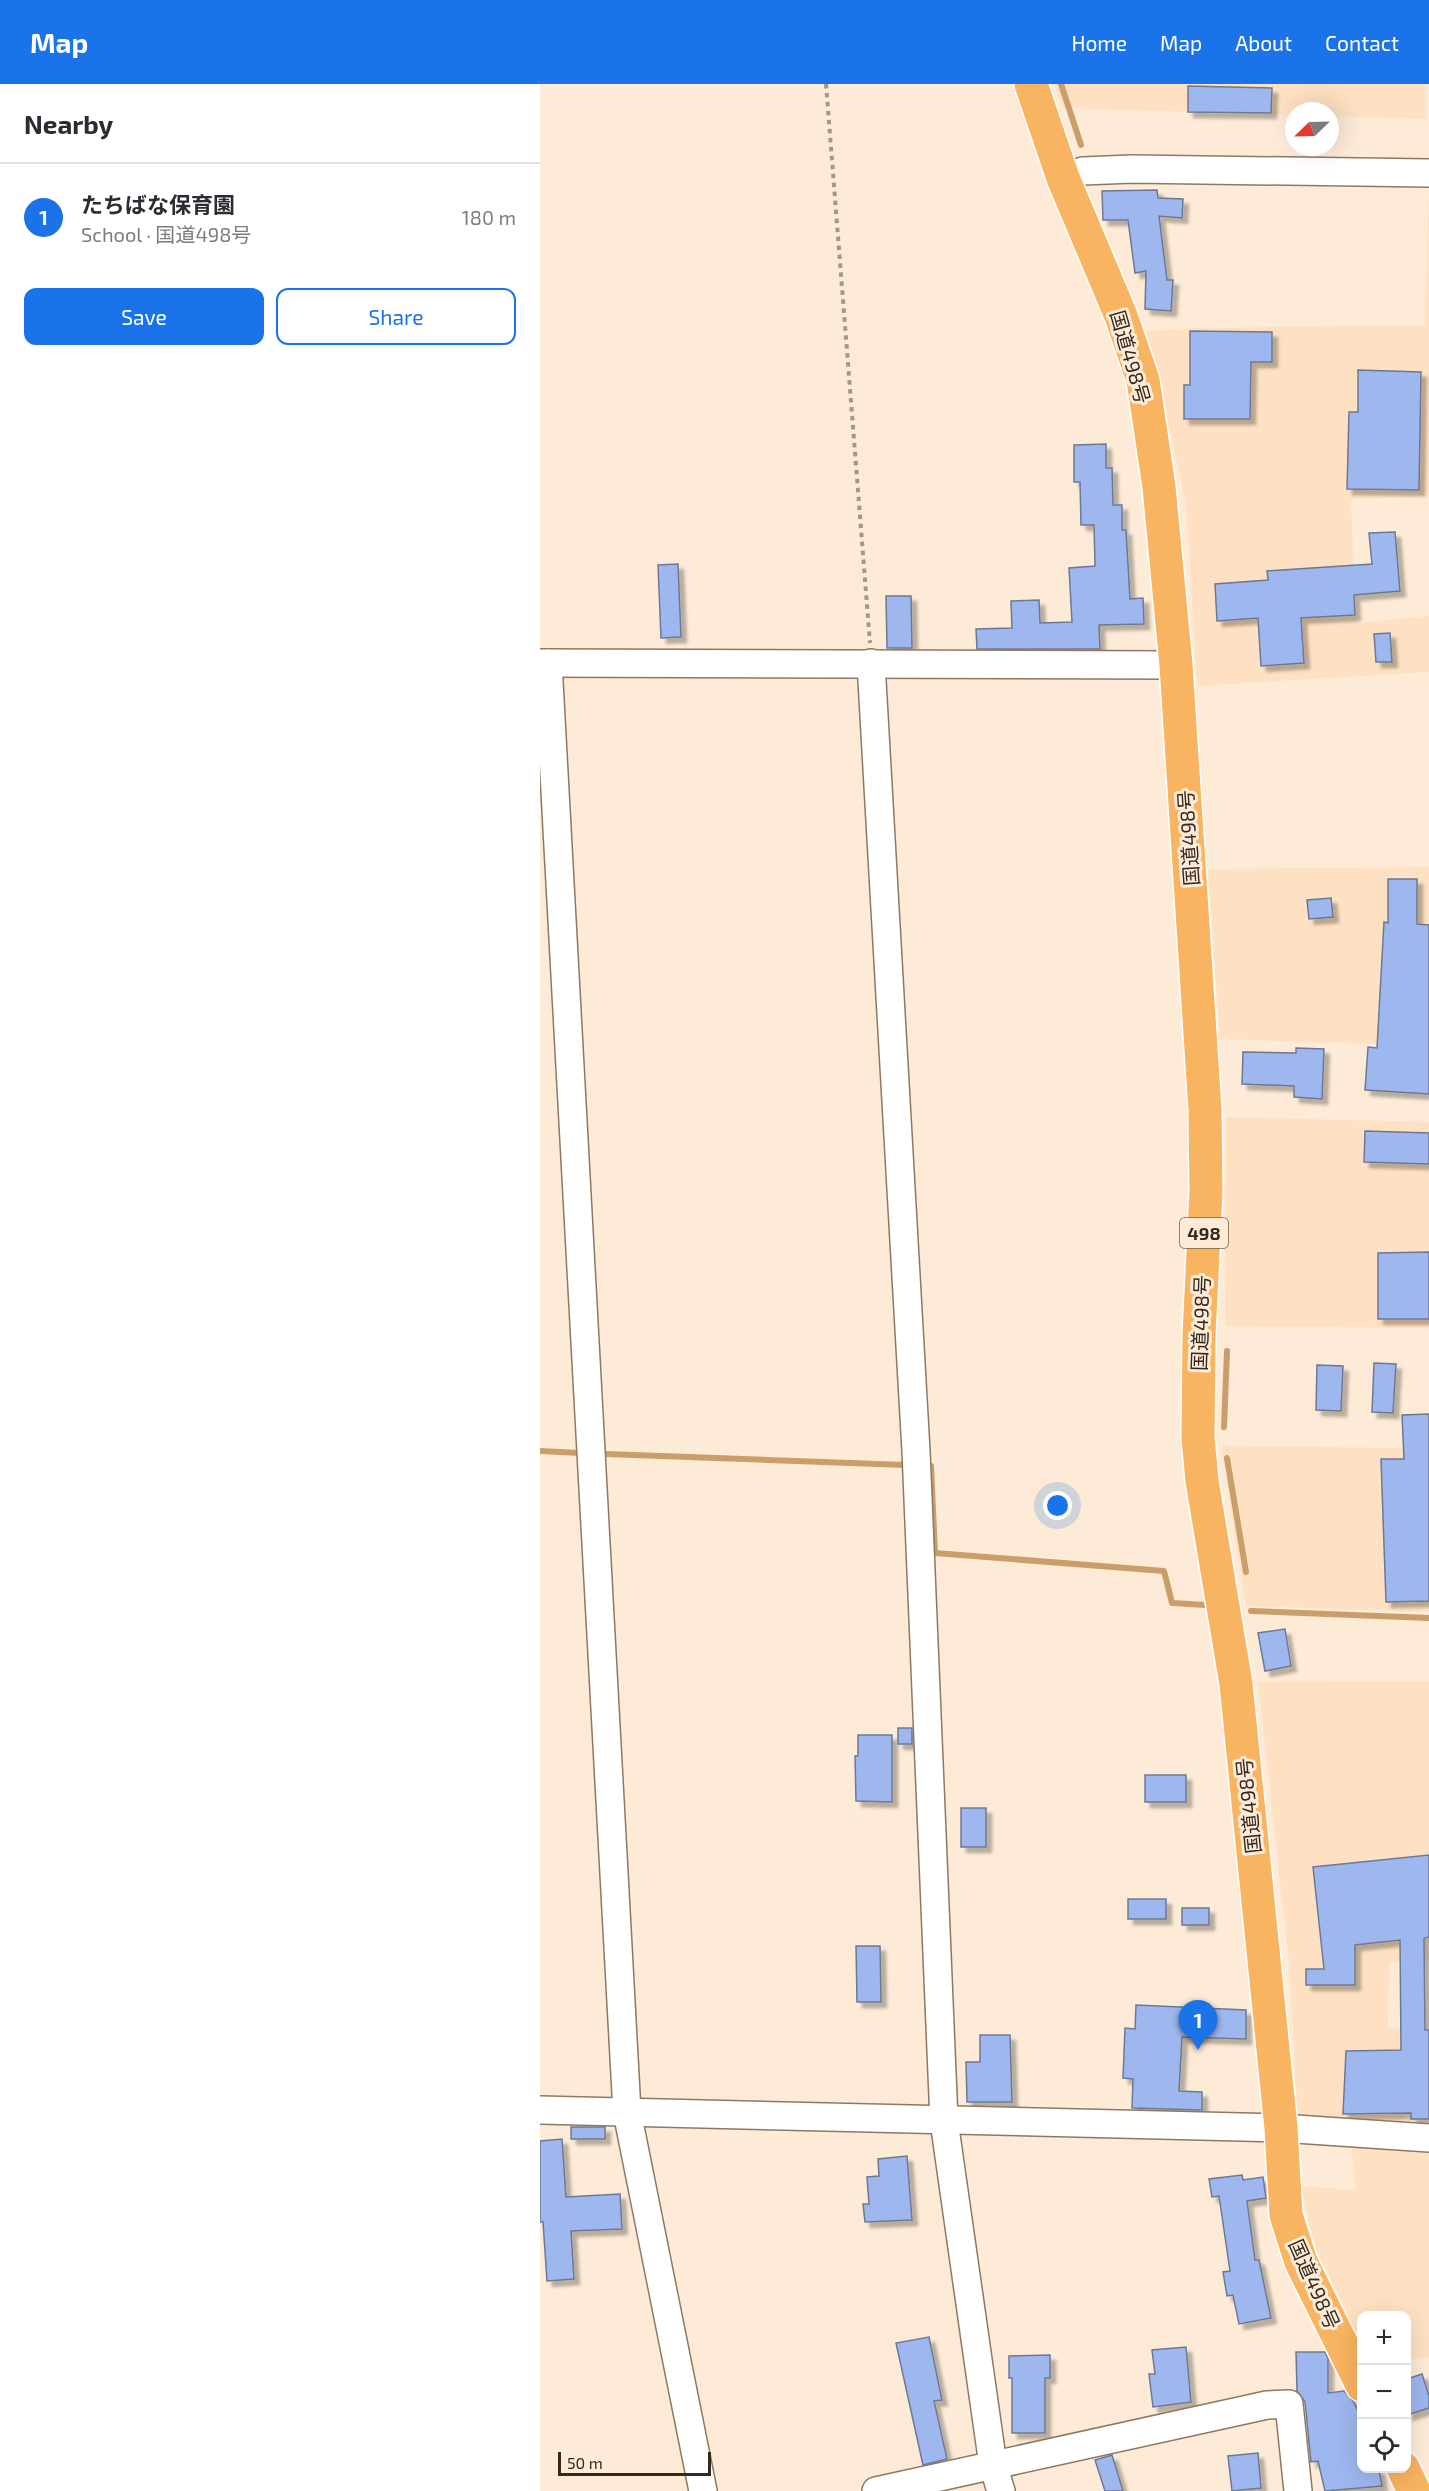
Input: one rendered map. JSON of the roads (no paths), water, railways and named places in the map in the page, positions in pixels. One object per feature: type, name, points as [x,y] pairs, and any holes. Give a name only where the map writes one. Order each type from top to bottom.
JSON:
[{"type":"highway","name":"国道498号","points":[[1031,84],[1063,178],[1121,316],[1143,380],[1159,487],[1176,665],[1205,1110],[1206,1191],[1199,1335],[1198,1438],[1202,1481],[1236,1684],[1281,2128],[1286,2214],[1301,2262],[1357,2375]]},
{"type":"street","points":[[1063,178],[1083,171],[1132,169],[1429,173]]},
{"type":"street","points":[[703,2491],[627,2112],[544,663],[1176,665]]},
{"type":"street","points":[[871,663],[916,1451],[944,2121],[993,2465],[1001,2491]]},
{"type":"street","points":[[540,2110],[1281,2128],[1429,2138]]},
{"type":"street","points":[[876,2491],[1267,2405],[1289,2404],[1298,2491]]},
{"type":"waterway","points":[[1061,84],[1081,145]]},
{"type":"waterway","points":[[1224,1427],[1227,1351]]},
{"type":"waterway","points":[[540,1451],[580,1453]]},
{"type":"waterway","points":[[606,1454],[905,1465]]},
{"type":"waterway","points":[[1227,1458],[1246,1572]]},
{"type":"waterway","points":[[931,1466],[935,1553],[1164,1571],[1172,1603],[1206,1605]]},
{"type":"waterway","points":[[1251,1611],[1429,1618]]},
{"type":"place","name":"たちばな保育園","points":[[1198,2050]]}]
